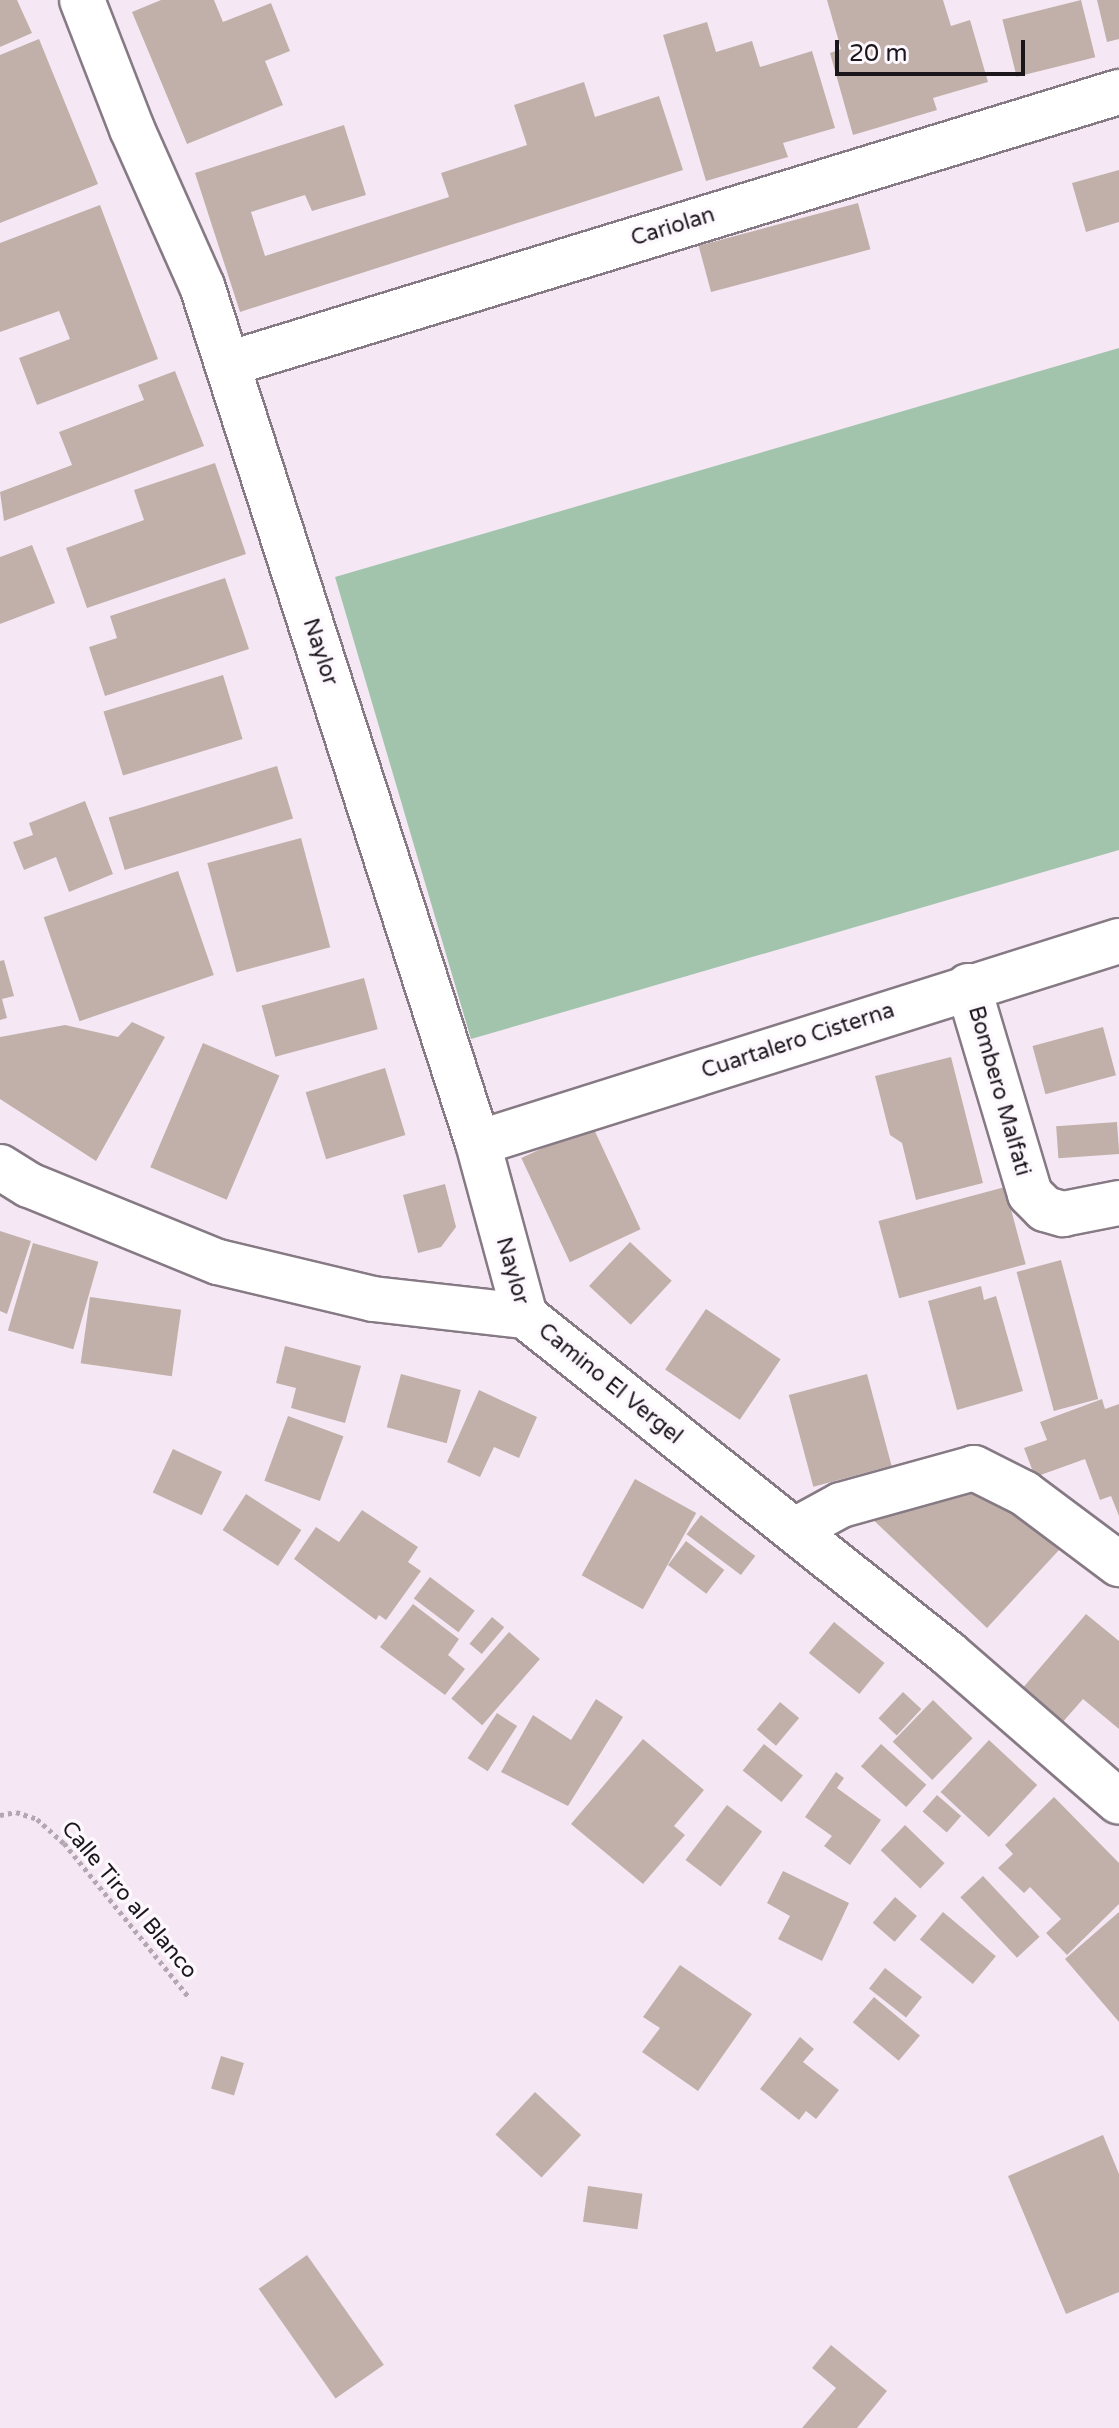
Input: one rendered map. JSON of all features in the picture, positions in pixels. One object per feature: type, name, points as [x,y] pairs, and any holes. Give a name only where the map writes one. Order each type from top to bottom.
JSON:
[{"type":"street","name":"Naylor","points":[[95,4],[132,129],[202,286],[228,364],[478,1143],[525,1316]]},
{"type":"street","name":"Cariolan","points":[[228,364],[1119,92]]},
{"type":"street","name":"Cuartalero Cisterna","points":[[478,1143],[968,986],[1119,941]]},
{"type":"street","name":"Bombero Malfati","points":[[968,986],[1030,1194],[1045,1209],[1063,1214],[1119,1203]]},
{"type":"street","name":"Camino El Vergel","points":[[0,1167],[29,1185],[218,1262],[373,1299],[525,1316],[949,1654],[1119,1802]]},
{"type":"street","points":[[795,1530],[841,1505],[974,1468],[1024,1493],[1119,1564]]},
{"type":"path","name":"Calle Tiro al Blanco","points":[[0,1815],[16,1812],[37,1819],[64,1843],[188,1996]]},
{"type":"green space","points":[[1119,348],[1119,850],[471,1039],[335,577]]},
{"type":"building","points":[[0,0],[17,0],[32,33],[0,47]]},
{"type":"building","points":[[161,0],[214,0],[223,22],[271,3],[290,51],[265,61],[283,105],[187,144],[132,12]]},
{"type":"building","points":[[827,0],[943,0],[951,26],[970,20],[988,82],[933,98],[937,110],[853,135],[830,53],[841,49]]},
{"type":"building","points":[[1081,0],[1095,57],[1017,77],[1002,20]]},
{"type":"building","points":[[1097,0],[1119,0],[1119,39],[1107,42]]},
{"type":"building","points":[[707,22],[716,52],[752,41],[760,67],[812,51],[835,128],[783,143],[788,157],[706,181],[663,35]]},
{"type":"building","points":[[39,39],[98,184],[0,223],[0,55]]},
{"type":"building","points":[[584,82],[595,117],[659,96],[683,170],[240,312],[195,173],[344,125],[366,195],[312,211],[305,195],[251,212],[265,256],[449,197],[441,173],[527,145],[514,105]]},
{"type":"building","points":[[1119,170],[1119,222],[1086,232],[1072,183]]},
{"type":"building","points":[[858,203],[870,249],[711,292],[699,246]]},
{"type":"building","points":[[100,205],[158,359],[37,405],[19,358],[70,339],[59,311],[0,332],[0,243]]},
{"type":"building","points":[[175,371],[204,446],[4,521],[0,492],[72,465],[59,432],[144,400],[138,385]]},
{"type":"building","points":[[215,463],[246,554],[87,608],[66,548],[144,520],[134,490]]},
{"type":"building","points":[[32,545],[55,603],[0,624],[0,557]]},
{"type":"building","points":[[225,578],[249,649],[105,696],[89,647],[117,638],[110,616]]},
{"type":"building","points":[[223,675],[243,739],[123,776],[103,712]]},
{"type":"building","points":[[277,766],[293,819],[125,870],[109,817]]},
{"type":"building","points":[[85,801],[113,874],[69,892],[56,857],[24,870],[13,842],[33,835],[29,823]]},
{"type":"building","points":[[301,838],[330,947],[237,972],[207,863]]},
{"type":"building","points":[[178,871],[214,975],[80,1021],[44,917]]},
{"type":"building","points":[[4,960],[14,996],[2,999],[7,1018],[0,1020],[0,961]]},
{"type":"building","points":[[364,978],[378,1029],[275,1057],[262,1005]]},
{"type":"building","points":[[132,1022],[165,1037],[96,1161],[0,1099],[0,1037],[65,1025],[118,1037]]},
{"type":"building","points":[[1103,1027],[1116,1075],[1045,1094],[1032,1046]]},
{"type":"building","points":[[203,1043],[279,1075],[227,1200],[150,1167]]},
{"type":"building","points":[[951,1057],[983,1183],[916,1200],[902,1143],[890,1135],[875,1076]]},
{"type":"building","points":[[385,1068],[405,1135],[326,1159],[306,1092]]},
{"type":"building","points":[[1117,1122],[1119,1154],[1058,1158],[1056,1126]]},
{"type":"building","points":[[592,1125],[641,1229],[570,1262],[521,1158]]},
{"type":"building","points":[[445,1184],[456,1227],[441,1247],[418,1253],[403,1195]]},
{"type":"building","points":[[1005,1187],[1026,1264],[899,1298],[878,1221]]},
{"type":"building","points":[[0,1231],[31,1241],[7,1314],[0,1311]]},
{"type":"building","points":[[630,1242],[672,1281],[631,1325],[589,1286]]},
{"type":"building","points":[[33,1243],[98,1262],[73,1349],[8,1330]]},
{"type":"building","points":[[1061,1260],[1098,1399],[1054,1411],[1017,1272]]},
{"type":"building","points":[[981,1286],[984,1300],[996,1296],[1023,1391],[957,1410],[928,1301]]},
{"type":"building","points":[[90,1297],[181,1310],[172,1376],[81,1363]]},
{"type":"building","points":[[706,1309],[781,1359],[740,1420],[665,1370]]},
{"type":"building","points":[[285,1346],[361,1366],[345,1423],[291,1408],[296,1388],[276,1383]]},
{"type":"building","points":[[401,1374],[461,1390],[447,1443],[387,1427]]},
{"type":"building","points":[[867,1374],[892,1466],[813,1487],[789,1395]]},
{"type":"building","points":[[479,1390],[537,1417],[519,1458],[494,1447],[480,1477],[447,1462]]},
{"type":"building","points":[[1102,1399],[1105,1409],[1119,1404],[1119,1516],[1111,1496],[1100,1500],[1085,1459],[1035,1477],[1024,1448],[1047,1440],[1040,1422]]},
{"type":"building","points":[[288,1416],[343,1436],[320,1501],[264,1481]]},
{"type":"building","points":[[173,1449],[222,1472],[202,1515],[153,1493]]},
{"type":"building","points":[[635,1479],[696,1513],[643,1609],[582,1575]]},
{"type":"building","points":[[989,1488],[1059,1550],[987,1628],[866,1513]]},
{"type":"building","points":[[246,1494],[301,1530],[278,1566],[223,1530]]},
{"type":"building","points":[[362,1510],[418,1547],[408,1562],[421,1571],[386,1620],[379,1615],[376,1620],[294,1559],[316,1527],[339,1542]]},
{"type":"building","points":[[701,1515],[755,1556],[741,1575],[687,1534]]},
{"type":"building","points":[[686,1541],[724,1570],[706,1594],[668,1565]]},
{"type":"building","points":[[430,1577],[475,1611],[458,1632],[414,1599]]},
{"type":"building","points":[[413,1604],[459,1639],[448,1655],[465,1669],[445,1695],[380,1647]]},
{"type":"building","points":[[1086,1614],[1119,1641],[1119,1729],[1083,1699],[1061,1724],[1021,1690]]},
{"type":"building","points":[[492,1617],[504,1627],[482,1654],[470,1644]]},
{"type":"building","points":[[834,1622],[885,1663],[859,1694],[809,1653]]},
{"type":"building","points":[[509,1632],[540,1659],[482,1725],[451,1698]]},
{"type":"building","points":[[903,1692],[921,1709],[897,1735],[878,1718]]},
{"type":"building","points":[[596,1699],[623,1717],[568,1806],[501,1772],[533,1715],[571,1740]]},
{"type":"building","points":[[933,1700],[973,1738],[932,1780],[893,1742]]},
{"type":"building","points":[[780,1702],[799,1718],[776,1746],[757,1730]]},
{"type":"building","points":[[497,1713],[517,1726],[488,1771],[468,1758]]},
{"type":"building","points":[[643,1739],[704,1790],[674,1826],[685,1835],[643,1884],[571,1824]]},
{"type":"building","points":[[989,1740],[1037,1785],[989,1837],[941,1792]]},
{"type":"building","points":[[764,1744],[803,1775],[781,1802],[743,1770]]},
{"type":"building","points":[[881,1744],[926,1785],[906,1807],[861,1766]]},
{"type":"building","points":[[836,1772],[844,1778],[837,1788],[881,1820],[850,1865],[824,1846],[832,1836],[805,1817]]},
{"type":"building","points":[[937,1795],[961,1816],[947,1833],[923,1812]]},
{"type":"building","points":[[1054,1797],[1119,1863],[1119,1904],[1067,1955],[1046,1933],[1061,1919],[1030,1887],[1024,1893],[998,1868],[1013,1854],[1005,1845]]},
{"type":"building","points":[[727,1805],[762,1831],[721,1887],[685,1860]]},
{"type":"building","points":[[905,1825],[945,1863],[920,1888],[881,1850]]},
{"type":"building","points":[[783,1871],[849,1903],[822,1961],[778,1939],[790,1916],[767,1903]]},
{"type":"building","points":[[983,1876],[1040,1937],[1017,1958],[960,1897]]},
{"type":"building","points":[[895,1897],[917,1916],[895,1942],[873,1923]]},
{"type":"building","points":[[943,1912],[996,1956],[973,1984],[920,1940]]},
{"type":"building","points":[[1119,1912],[1119,2022],[1065,1959]]},
{"type":"building","points":[[680,1965],[752,2014],[698,2091],[642,2052],[660,2028],[643,2017]]},
{"type":"building","points":[[885,1968],[922,1997],[906,2017],[869,1988]]},
{"type":"building","points":[[874,1997],[920,2036],[899,2061],[853,2022]]},
{"type":"building","points":[[800,2037],[814,2049],[803,2062],[839,2090],[816,2119],[806,2111],[799,2120],[760,2089]]},
{"type":"building","points":[[221,2056],[244,2063],[234,2096],[211,2089]]},
{"type":"building","points":[[535,2092],[581,2135],[542,2177],[495,2134]]},
{"type":"building","points":[[1103,2135],[1119,2174],[1119,2292],[1066,2314],[1008,2176]]},
{"type":"building","points":[[588,2186],[642,2194],[637,2229],[583,2222]]},
{"type":"building","points":[[307,2255],[384,2365],[336,2399],[259,2289]]},
{"type":"building","points":[[831,2345],[887,2391],[857,2428],[802,2428],[836,2388],[812,2368]]}]
